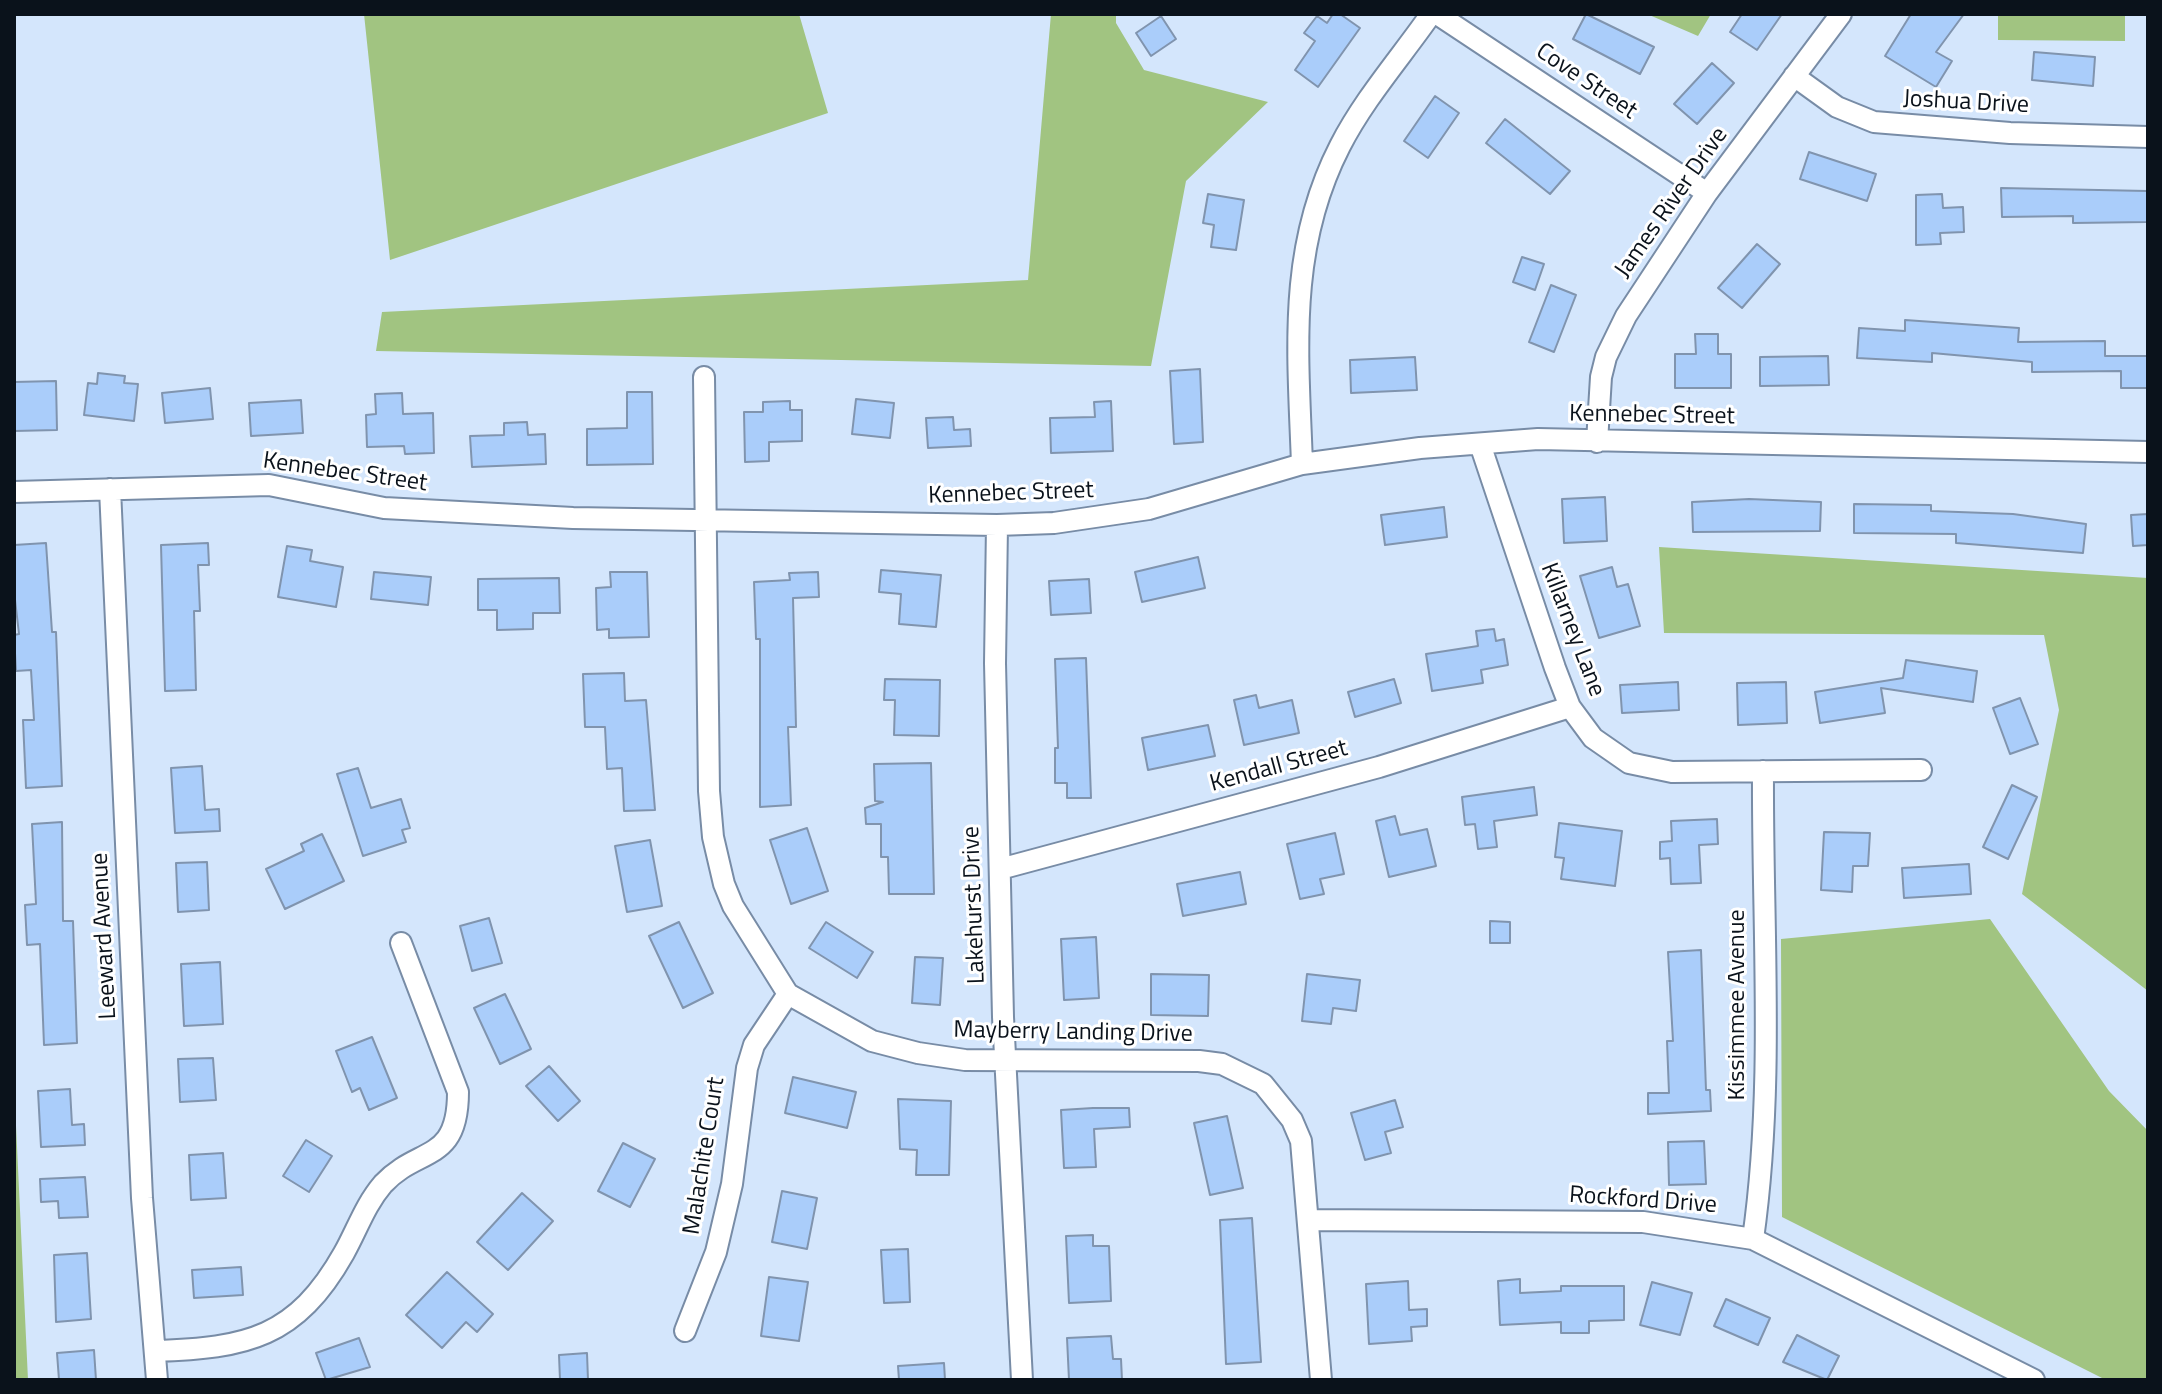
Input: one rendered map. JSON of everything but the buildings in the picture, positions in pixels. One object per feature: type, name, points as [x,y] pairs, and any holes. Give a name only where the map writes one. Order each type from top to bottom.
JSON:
[{"type":"street","points":[[1302,464],[1298,304],[1306,234],[1321,188],[1341,145],[1431,14]]},
{"type":"street","name":"Cove Street","points":[[1437,14],[1707,193]]},
{"type":"street","name":"James River Drive","points":[[1597,442],[1606,357],[1626,316],[1707,193],[1841,14]]},
{"type":"street","name":"Joshua Drive","points":[[1794,76],[1837,107],[1874,122],[2010,133],[2148,137]]},
{"type":"street","name":"Mayberry Landing Drive","points":[[704,377],[709,791],[713,837],[733,906],[788,994],[872,1041],[918,1053],[1006,1061],[1199,1061],[1244,1072],[1263,1084],[1292,1120],[1301,1141],[1321,1380]]},
{"type":"street","name":"Kennebec Street","points":[[14,492],[269,485],[384,508],[573,518],[997,525],[1054,523],[1149,509],[1302,464],[1538,439],[2148,452]]},
{"type":"street","name":"Killarney Lane","points":[[1480,444],[1499,508],[1570,707],[1593,738],[1629,763],[1672,772],[1921,770]]},
{"type":"street","name":"Leeward Avenue","points":[[110,489],[142,1198],[157,1380]]},
{"type":"street","name":"Lakehurst Drive","points":[[997,525],[994,649],[1000,869],[1022,1380]]},
{"type":"street","name":"Kendall Street","points":[[1000,869],[1379,767],[1570,707]]},
{"type":"street","name":"Kissimmee Avenue","points":[[1753,1239],[1763,1160],[1766,1021],[1763,771]]},
{"type":"street","points":[[155,1351],[211,1348],[257,1339],[279,1328],[316,1297],[381,1186],[448,1139],[458,1117],[458,1092],[401,943]]},
{"type":"street","name":"Malachite Court","points":[[685,1331],[716,1252],[732,1184],[747,1068],[754,1045],[788,994]]},
{"type":"street","name":"Rockford Drive","points":[[1310,1220],[1643,1222],[1692,1226],[1753,1239],[2034,1380]]},
{"type":"green space","points":[[364,14],[799,14],[828,113],[390,260]]},
{"type":"green space","points":[[1051,14],[1116,14],[1116,23],[1144,70],[1268,102],[1186,181],[1151,366],[376,351],[382,312],[1028,280]]},
{"type":"green space","points":[[1647,14],[1711,14],[1698,36]]},
{"type":"green space","points":[[1998,14],[2125,14],[2125,41],[1998,40]]},
{"type":"green space","points":[[1659,547],[2148,578],[2148,991],[2022,894],[2059,710],[2044,635],[1664,633]]},
{"type":"green space","points":[[1990,919],[2109,1091],[2148,1131],[2148,1380],[2106,1380],[1782,1217],[1781,939]]},
{"type":"green space","points":[[14,1083],[28,1380],[14,1380]]}]
